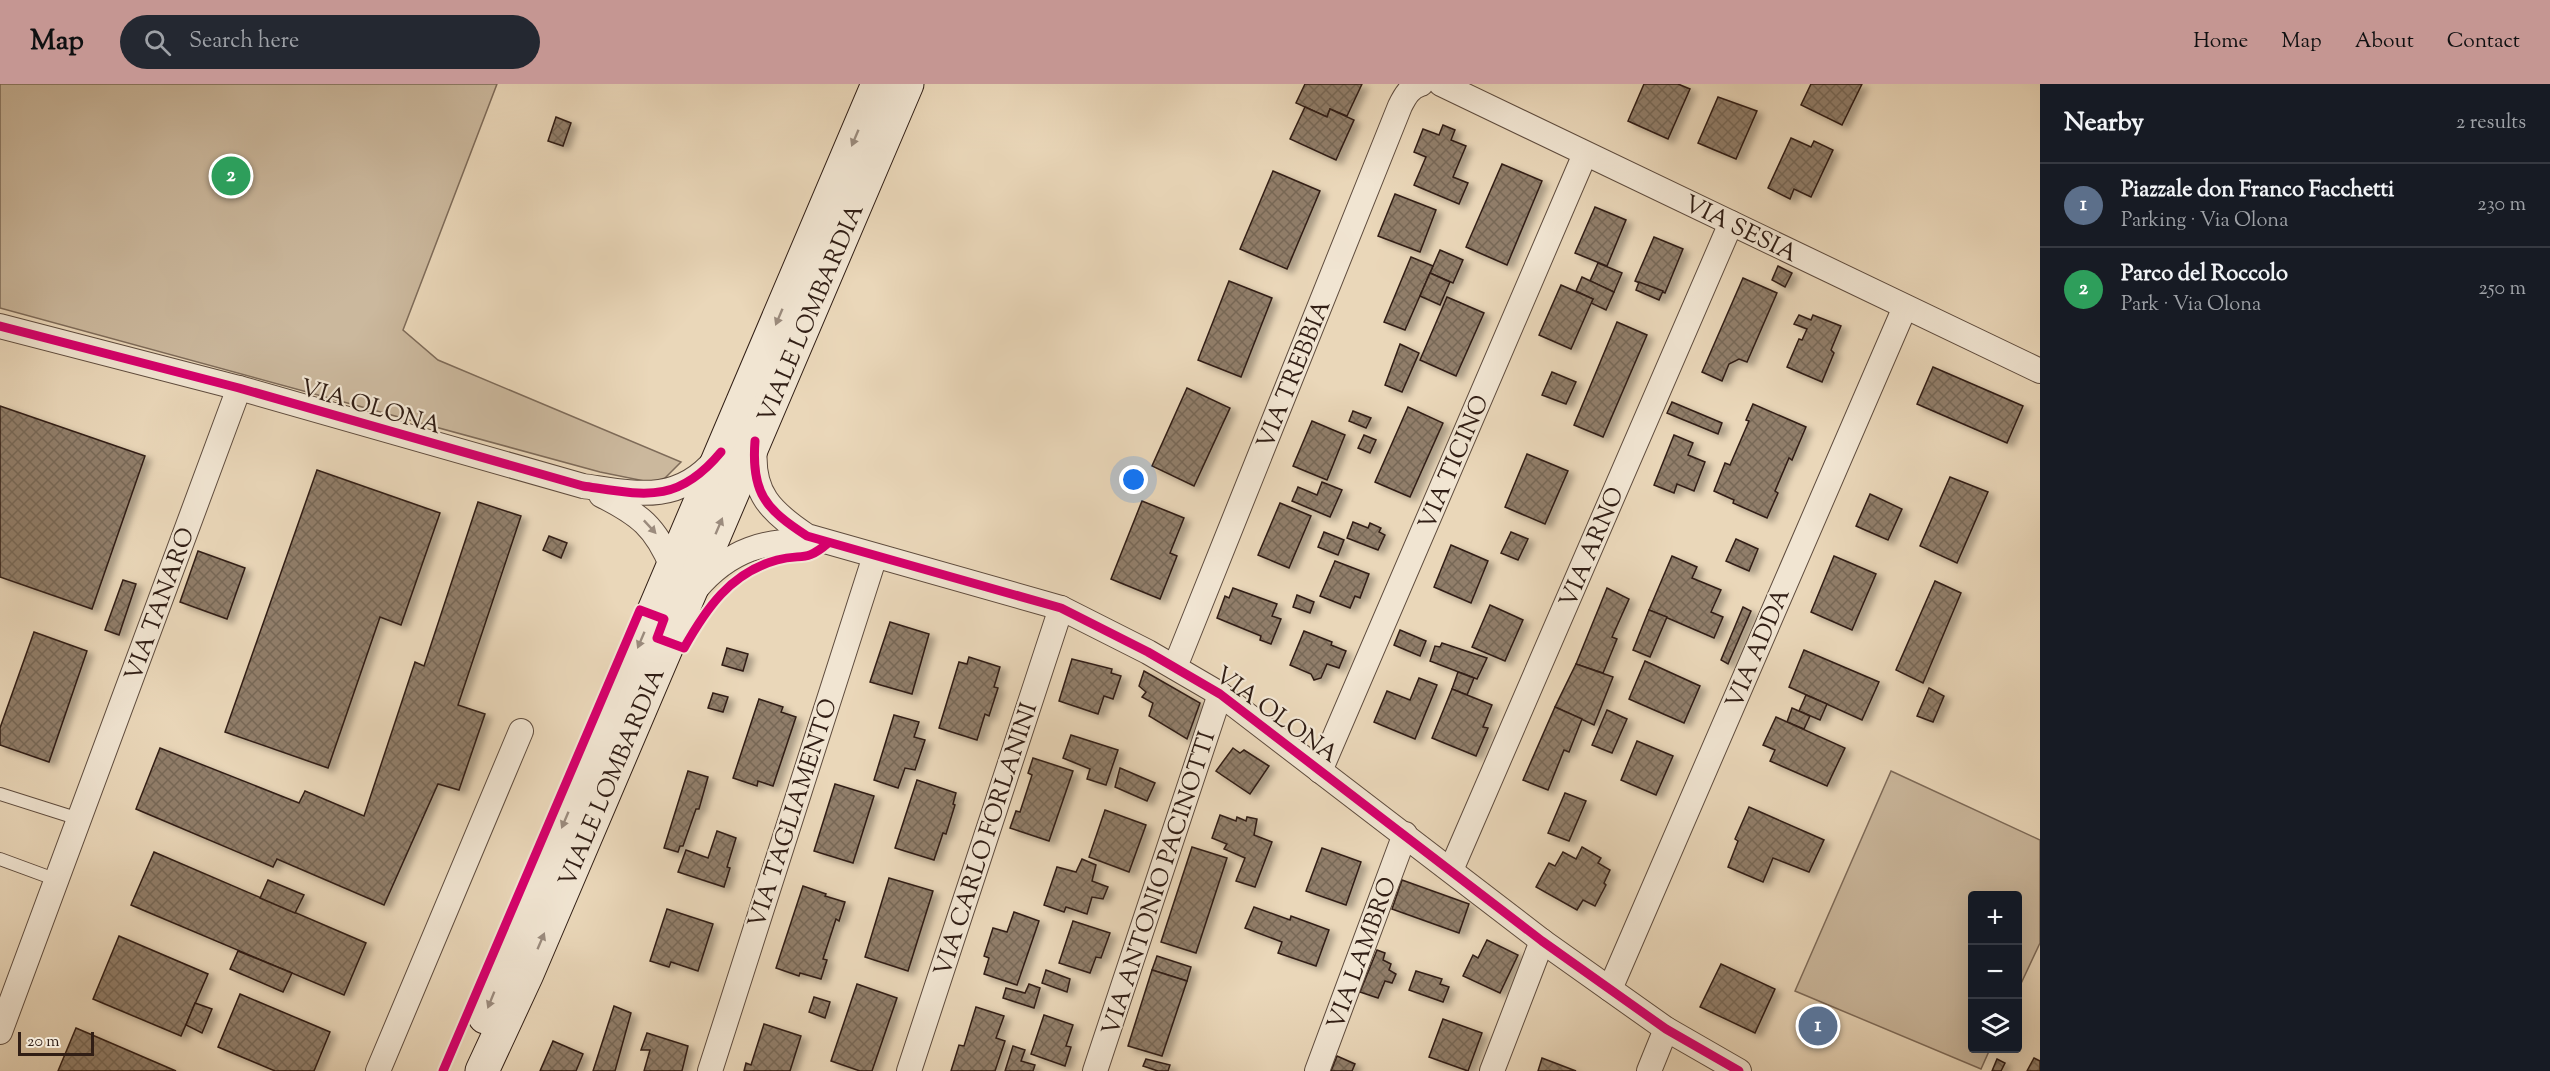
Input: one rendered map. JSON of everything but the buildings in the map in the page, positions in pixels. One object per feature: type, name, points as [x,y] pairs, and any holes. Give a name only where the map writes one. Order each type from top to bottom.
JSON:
[{"type":"main road","name":"VIALE LOMBARDIA","points":[[463,1071],[545,867],[878,84]]},
{"type":"main road","name":"VIALE LOMBARDIA","points":[[482,1071],[527,974],[907,84]]},
{"type":"street","name":"VIA SESIA","points":[[1441,84],[2040,371]]},
{"type":"street","name":"VIA TREBBIA","points":[[1175,667],[1400,106],[1405,95],[1419,85]]},
{"type":"street","name":"VIA TICINO","points":[[1320,771],[1585,154]]},
{"type":"street","name":"VIA ARNO","points":[[1451,870],[1731,223]]},
{"type":"street","name":"VIA ADDA","points":[[1610,989],[1905,307]]},
{"type":"street","name":"VIA OLONA","points":[[0,326],[239,388],[583,486],[636,494],[658,494],[691,482],[706,470],[721,452]]},
{"type":"street","name":"VIA TANARO","points":[[0,1032],[239,388]]},
{"type":"street","name":"VIA OLONA","points":[[755,441],[755,479],[762,495],[774,511],[807,536],[1061,608],[1175,667],[1220,694],[1542,941],[1665,1029],[1739,1071]]},
{"type":"street","name":"VIA OLONA","points":[[583,486],[629,509],[643,520],[663,544],[672,567]]},
{"type":"street","name":"VIA OLONA","points":[[687,599],[707,576],[742,552],[780,541],[828,543]]},
{"type":"street","name":"VIA TAGLIAMENTO","points":[[710,1071],[875,556]]},
{"type":"street","name":"VIA CARLO FORLANINI","points":[[909,1071],[1061,608]]},
{"type":"street","name":"VIA ANTONIO PACINOTTI","points":[[1095,1071],[1220,694]]},
{"type":"street","points":[[378,1071],[521,731]]},
{"type":"street","name":"VIA LAMBRO","points":[[1317,1071],[1405,834]]},
{"type":"street","points":[[1492,1071],[1542,941]]},
{"type":"street","points":[[1649,1071],[1665,1029]]},
{"type":"lane","points":[[0,794],[79,819]]},
{"type":"lane","points":[[0,860],[57,879]]},
{"type":"shaded area","points":[[0,84],[497,84],[403,330],[438,360],[681,462],[659,484],[600,472],[0,308]]},
{"type":"shaded area","points":[[1891,771],[2040,840],[2040,943],[2022,981],[2022,891],[1968,891],[1968,1053],[1988,1053],[1981,1069],[1795,991]]},
{"type":"cycle path","points":[[0,326],[239,388],[583,486],[624,492],[658,492],[689,481],[705,469],[721,452]]},
{"type":"cycle path","points":[[755,441],[756,474],[764,498],[781,517],[807,536],[1061,608],[1148,652],[1220,694],[1542,941],[1666,1029],[1739,1071]]},
{"type":"cycle path","points":[[443,1071],[640,610],[664,619],[657,638],[684,648],[711,606],[733,583],[760,566],[785,558],[814,553],[828,543]]},
{"type":"place","name":"Parco del Roccolo","points":[[231,176]]},
{"type":"place","name":"Piazzale don Franco Facchetti","points":[[1818,1026]]}]
